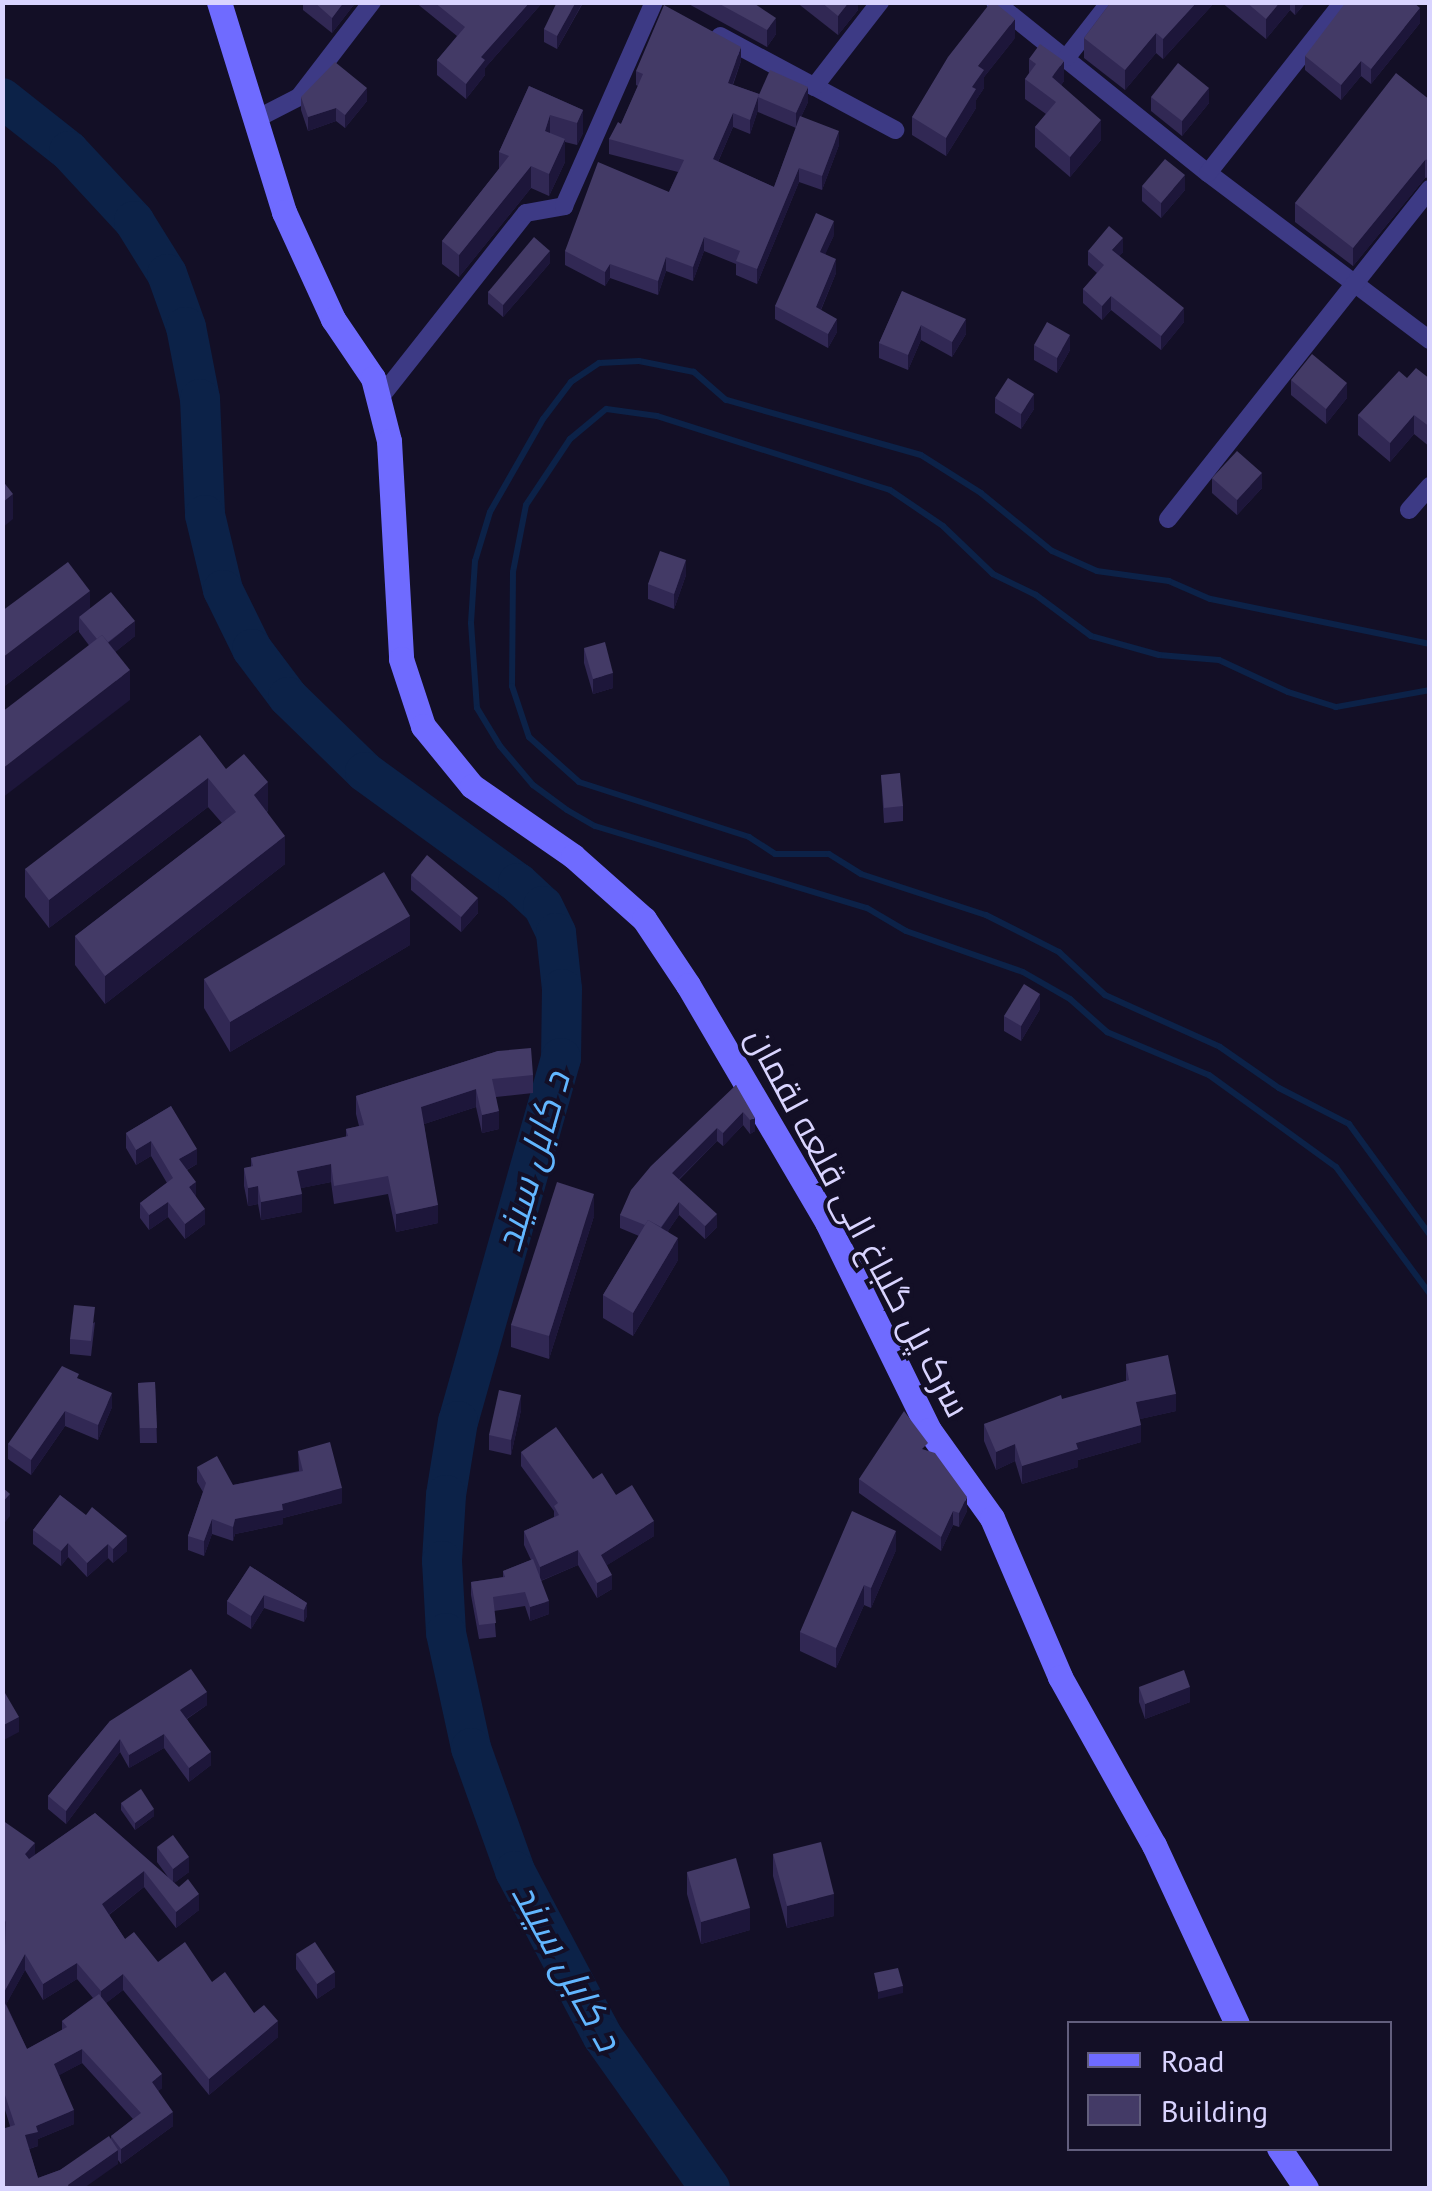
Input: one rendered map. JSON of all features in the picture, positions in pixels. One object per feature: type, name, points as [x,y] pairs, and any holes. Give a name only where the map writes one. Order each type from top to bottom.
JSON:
[{"type":"street","name":"سرک پل گلباغ الی قلعه لقمان","points":[[219,2],[284,212],[333,319],[373,378],[389,441],[400,659],[423,726],[472,786],[573,856],[644,919],[688,985],[828,1222],[929,1430],[992,1518],[1060,1677],[1154,1845],[1236,2021]]},
{"type":"street","points":[[258,118],[299,97],[372,2]]},
{"type":"street","points":[[378,400],[526,213],[564,206],[656,2],[676,12]]},
{"type":"street","points":[[814,87],[880,2]]},
{"type":"street","points":[[995,2],[1208,174],[1430,340]]},
{"type":"street","points":[[1067,57],[1110,2]]},
{"type":"street","points":[[1208,174],[1343,2]]},
{"type":"street","points":[[710,31],[895,130]]},
{"type":"street","points":[[1168,519],[1430,189]]},
{"type":"street","points":[[1409,510],[1430,486]]},
{"type":"street","points":[[1281,2151],[1306,2188]]},
{"type":"building","points":[[314,2],[344,2],[332,18]]},
{"type":"building","points":[[434,2],[530,2],[481,57],[485,60],[466,84],[437,60],[465,27]]},
{"type":"building","points":[[557,2],[576,2],[557,36],[544,29]]},
{"type":"building","points":[[716,2],[752,2],[776,18],[767,30]]},
{"type":"building","points":[[821,2],[849,2],[838,16]]},
{"type":"building","points":[[991,2],[1015,19],[978,66],[984,70],[972,87],[976,89],[946,138],[912,117],[948,57]]},
{"type":"building","points":[[1111,2],[1197,2],[1163,39],[1156,33],[1125,70],[1084,38]]},
{"type":"building","points":[[1246,2],[1280,2],[1266,19]]},
{"type":"building","points":[[1346,2],[1413,2],[1420,8],[1371,69],[1361,61],[1341,85],[1305,56]]},
{"type":"building","points":[[664,5],[741,47],[728,83],[759,94],[750,120],[733,113],[713,159],[774,187],[800,116],[839,131],[822,176],[799,168],[757,269],[736,261],[740,251],[704,237],[693,267],[666,257],[658,281],[610,264],[605,272],[565,251],[598,162],[669,192],[684,160],[609,139],[618,122],[621,124],[643,74],[636,71]]},
{"type":"building","points":[[1040,44],[1064,61],[1052,77],[1101,120],[1070,157],[1035,127],[1056,102],[1025,79],[1036,64],[1029,59]]},
{"type":"building","points":[[335,62],[367,88],[345,115],[336,108],[308,117],[301,97]]},
{"type":"building","points":[[1178,63],[1209,88],[1182,121],[1151,97]]},
{"type":"building","points":[[770,70],[808,87],[796,113],[758,97]]},
{"type":"building","points":[[1396,73],[1430,100],[1430,159],[1425,160],[1353,248],[1295,203]]},
{"type":"building","points":[[529,86],[583,110],[577,123],[550,115],[545,131],[565,139],[549,174],[531,166],[459,255],[442,241],[509,156],[499,152]]},
{"type":"building","points":[[1165,159],[1185,175],[1161,203],[1142,186]]},
{"type":"building","points":[[816,213],[834,221],[820,252],[836,259],[816,307],[837,319],[828,334],[775,306]]},
{"type":"building","points":[[1109,226],[1123,238],[1112,250],[1184,308],[1161,336],[1111,296],[1102,306],[1083,289],[1104,265],[1088,251]]},
{"type":"building","points":[[534,237],[550,251],[503,305],[488,292]]},
{"type":"building","points":[[902,291],[966,319],[952,342],[921,325],[908,355],[879,343]]},
{"type":"building","points":[[1047,322],[1070,335],[1057,358],[1034,345]]},
{"type":"building","points":[[1312,354],[1347,383],[1326,409],[1291,380]]},
{"type":"building","points":[[1416,368],[1430,379],[1430,427],[1414,415],[1390,443],[1358,415],[1399,371],[1407,378]]},
{"type":"building","points":[[1008,378],[1034,394],[1021,414],[995,398]]},
{"type":"building","points":[[1237,451],[1262,473],[1237,500],[1212,478]]},
{"type":"building","points":[[2,480],[13,494],[2,503]]},
{"type":"building","points":[[660,551],[686,560],[674,594],[648,584]]},
{"type":"building","points":[[68,562],[90,591],[2,658],[2,611]]},
{"type":"building","points":[[111,592],[135,621],[108,642],[102,635],[97,639],[79,617]]},
{"type":"building","points":[[102,635],[130,670],[2,769],[2,712]]},
{"type":"building","points":[[605,642],[613,673],[593,679],[584,648]]},
{"type":"building","points":[[200,735],[226,769],[244,754],[268,782],[254,795],[285,836],[105,976],[75,936],[236,812],[208,778],[49,900],[25,869]]},
{"type":"building","points":[[900,773],[903,806],[884,808],[881,775]]},
{"type":"building","points":[[427,855],[478,898],[461,917],[411,875]]},
{"type":"building","points":[[384,872],[410,916],[230,1022],[204,979]]},
{"type":"building","points":[[1024,984],[1040,994],[1021,1026],[1004,1016]]},
{"type":"building","points":[[531,1048],[533,1075],[492,1079],[499,1111],[482,1115],[476,1089],[421,1107],[438,1205],[396,1214],[388,1176],[334,1186],[331,1164],[297,1171],[302,1194],[261,1202],[258,1186],[248,1188],[244,1168],[253,1166],[251,1158],[348,1136],[346,1129],[364,1125],[356,1096],[498,1051]]},
{"type":"building","points":[[736,1085],[755,1118],[750,1120],[743,1112],[723,1133],[717,1128],[672,1173],[717,1214],[705,1226],[679,1202],[661,1227],[648,1220],[645,1225],[620,1215],[631,1190],[651,1166]]},
{"type":"building","points":[[171,1106],[197,1149],[179,1159],[196,1182],[189,1187],[205,1209],[185,1224],[168,1202],[149,1215],[140,1203],[173,1178],[151,1141],[136,1150],[126,1133]]},
{"type":"building","points":[[557,1182],[594,1194],[549,1336],[511,1325]]},
{"type":"building","points":[[648,1220],[678,1238],[633,1313],[603,1295]]},
{"type":"building","points":[[74,1305],[95,1307],[91,1341],[70,1339]]},
{"type":"building","points":[[1168,1355],[1176,1394],[1136,1402],[1141,1425],[1076,1443],[1078,1449],[1022,1466],[1015,1444],[996,1452],[984,1424],[1061,1395],[1062,1399],[1129,1380],[1126,1364]]},
{"type":"building","points":[[62,1366],[79,1374],[77,1378],[112,1393],[98,1425],[65,1411],[31,1460],[8,1444]]},
{"type":"building","points":[[155,1382],[157,1428],[140,1428],[138,1383]]},
{"type":"building","points":[[499,1390],[521,1395],[511,1440],[489,1435]]},
{"type":"building","points":[[904,1411],[928,1443],[922,1449],[935,1453],[967,1497],[959,1513],[953,1511],[941,1537],[859,1479]]},
{"type":"building","points":[[556,1427],[593,1479],[602,1473],[616,1495],[632,1485],[654,1521],[601,1555],[612,1575],[597,1583],[578,1550],[540,1567],[524,1531],[559,1515],[554,1506],[558,1503],[521,1452]]},
{"type":"building","points":[[330,1442],[342,1488],[282,1504],[283,1510],[235,1519],[233,1527],[212,1519],[204,1541],[188,1536],[206,1483],[197,1467],[217,1456],[233,1485],[303,1471],[298,1451]]},
{"type":"building","points":[[2,1487],[10,1494],[2,1503]]},
{"type":"building","points":[[60,1495],[86,1515],[92,1507],[127,1536],[113,1549],[108,1544],[87,1563],[68,1543],[61,1551],[33,1530]]},
{"type":"building","points":[[852,1511],[896,1531],[871,1588],[864,1585],[836,1648],[800,1632]]},
{"type":"building","points":[[533,1559],[549,1601],[530,1607],[525,1592],[493,1597],[496,1623],[479,1625],[471,1582],[505,1577],[503,1571]]},
{"type":"building","points":[[250,1566],[307,1603],[304,1610],[264,1595],[251,1616],[227,1601]]},
{"type":"building","points":[[191,1669],[207,1692],[180,1710],[211,1752],[189,1768],[164,1734],[129,1755],[120,1739],[66,1811],[48,1796],[110,1721]]},
{"type":"building","points":[[1184,1670],[1190,1687],[1145,1704],[1139,1687]]},
{"type":"building","points":[[5,1693],[19,1717],[2,1726],[2,1694]]},
{"type":"building","points":[[141,1789],[154,1809],[135,1823],[121,1803]]},
{"type":"building","points":[[95,1813],[179,1887],[188,1879],[199,1894],[176,1912],[144,1871],[102,1904],[125,1939],[134,1932],[158,1962],[185,1942],[212,1982],[225,1972],[254,2013],[264,2005],[278,2021],[209,2079],[123,1974],[101,1991],[77,1963],[43,1984],[25,1954],[3,1994],[6,1922],[2,1915],[2,1820],[35,1843],[25,1854],[29,1859]]},
{"type":"building","points":[[173,1835],[189,1857],[173,1869],[157,1847]]},
{"type":"building","points":[[821,1842],[834,1894],[787,1906],[773,1854]]},
{"type":"building","points":[[736,1858],[750,1908],[701,1922],[687,1872]]},
{"type":"building","points":[[315,1942],[335,1972],[317,1984],[296,1954]]},
{"type":"building","points":[[898,1968],[903,1986],[878,1992],[874,1973]]},
{"type":"building","points":[[99,1994],[162,2074],[152,2082],[173,2112],[121,2149],[111,2136],[141,2113],[82,2049],[54,2064],[74,2110],[36,2126],[38,2132],[25,2135],[38,2178],[60,2170],[109,2136],[118,2150],[69,2188],[2,2188],[2,2129],[15,2125],[2,2086],[2,1997],[27,2049],[67,2027],[62,2021]]},
{"type":"waterway","name":"د کابل سيند","points":[[2,98],[69,151],[134,221],[167,274],[186,327],[200,399],[205,515],[223,590],[252,649],[288,697],[365,772],[518,883],[543,906],[556,933],[562,989],[561,1058],[458,1421],[446,1495],[442,1561],[446,1633],[471,1748],[515,1871],[603,2037],[710,2188]]},
{"type":"waterway","points":[[1430,644],[1210,599],[1169,581],[1097,571],[1052,551],[981,493],[921,455],[726,400],[694,372],[639,361],[599,363],[571,382],[543,419],[490,512],[475,561],[471,623],[477,708],[500,746],[533,785],[567,810],[595,826],[867,908],[906,931],[1023,972],[1070,999],[1107,1032],[1209,1075],[1336,1167],[1430,1294]]},
{"type":"waterway","points":[[1430,690],[1336,707],[1288,692],[1219,660],[1159,655],[1091,636],[1036,595],[993,574],[943,526],[890,490],[657,416],[606,409],[570,439],[526,505],[513,572],[512,686],[529,737],[579,782],[749,837],[775,854],[829,854],[861,874],[986,915],[1059,952],[1105,995],[1220,1047],[1279,1088],[1349,1124],[1430,1235]]}]
